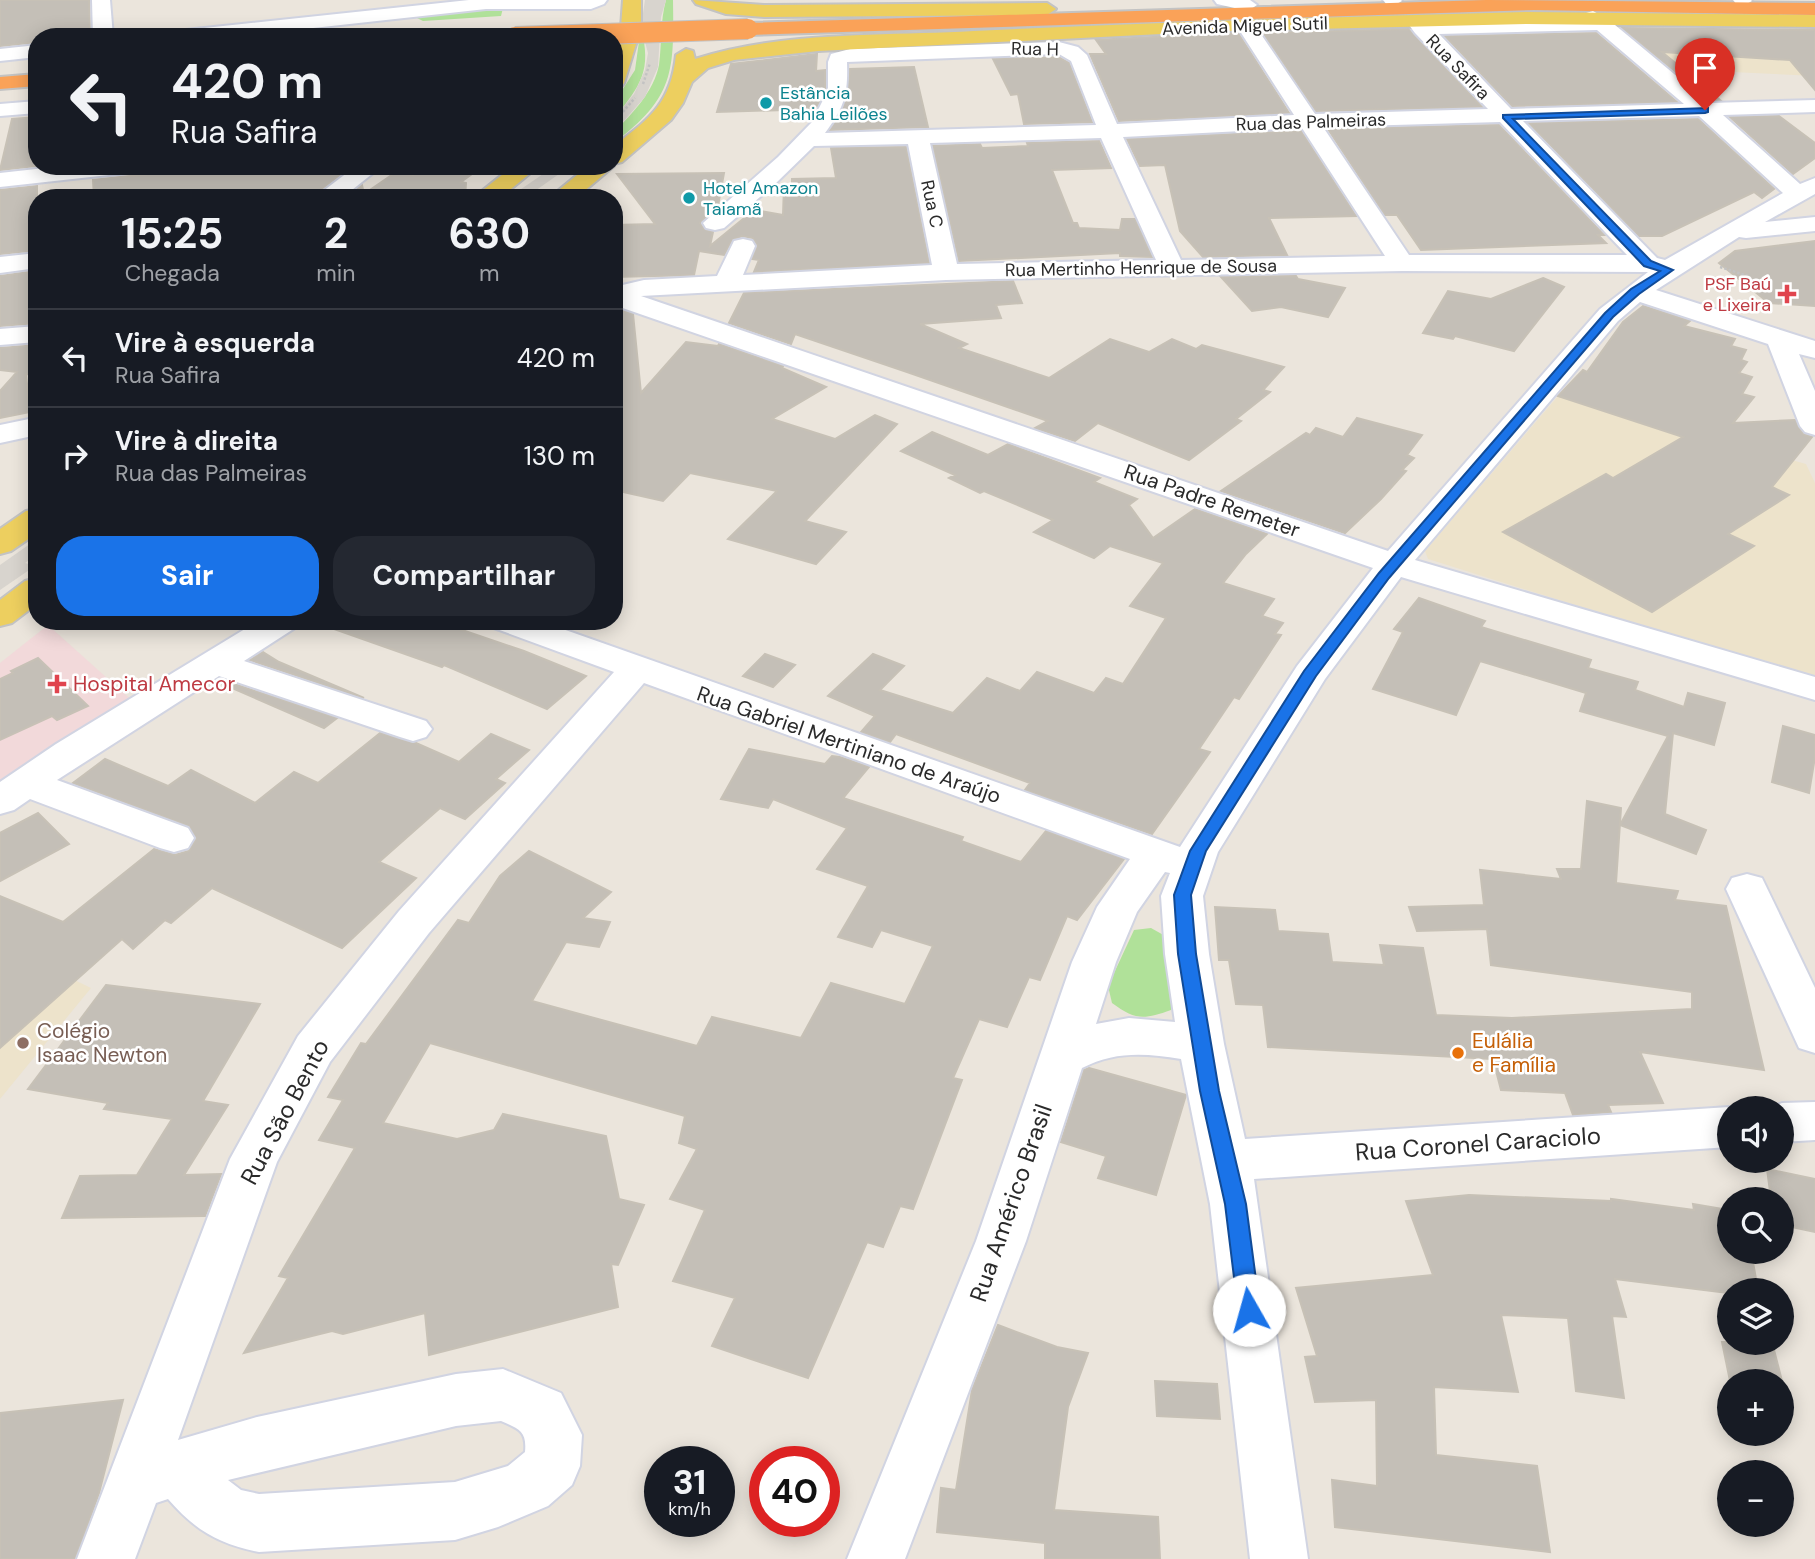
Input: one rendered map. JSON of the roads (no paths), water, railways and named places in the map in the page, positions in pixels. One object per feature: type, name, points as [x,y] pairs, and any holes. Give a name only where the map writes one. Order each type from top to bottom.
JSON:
[{"type":"highway","points":[[1122,15],[1562,3],[1815,12]]},
{"type":"highway","points":[[1223,20],[1585,10],[1815,12]]},
{"type":"highway","points":[[1122,15],[1246,15]]},
{"type":"highway","name":"Avenida Miguel Sutil","points":[[623,40],[1122,15]]},
{"type":"highway","points":[[1223,20],[1277,24]]},
{"type":"highway","name":"Avenida Miguel Sutil","points":[[623,35],[1223,20]]},
{"type":"highway","points":[[0,74],[28,71]]},
{"type":"highway","points":[[0,83],[28,81]]},
{"type":"main road","points":[[623,57],[629,40],[632,0]]},
{"type":"main road","points":[[702,0],[726,8],[764,11],[1246,15]]},
{"type":"main road","name":"Avenida Miguel Sutil","points":[[683,79],[701,64],[729,55],[775,48],[1246,15],[1392,0],[1430,0]]},
{"type":"main road","points":[[1688,0],[1815,4]]},
{"type":"main road","points":[[623,149],[674,104],[683,79],[686,59],[683,13]]},
{"type":"main road","name":"Avenida Miguel Sutil","points":[[1246,15],[1277,24],[1418,25]]},
{"type":"main road","points":[[1598,20],[1815,21]]},
{"type":"main road","points":[[497,189],[516,175]]},
{"type":"main road","points":[[573,189],[591,175]]},
{"type":"main road","points":[[0,544],[28,524]]},
{"type":"main road","points":[[0,616],[28,595]]},
{"type":"street","points":[[101,0],[103,28]]},
{"type":"street","points":[[257,28],[490,2],[598,0]]},
{"type":"street","points":[[1223,0],[1246,15],[1307,121],[1402,263]]},
{"type":"street","points":[[1279,1559],[1237,1217],[1201,1044],[1175,860],[1198,851],[1310,674],[1394,564],[1580,347],[1650,275],[1734,232],[1809,201],[1598,20],[1418,25]]},
{"type":"street","name":"Rua Safira","points":[[1418,25],[1506,116],[1650,275]]},
{"type":"street","name":"Rua H","points":[[807,140],[825,120],[830,110],[838,90],[837,61],[843,55],[1040,47],[1071,51],[1080,59],[1109,131],[1172,268]]},
{"type":"street","points":[[0,55],[28,52]]},
{"type":"street","name":"Rua das Palmeiras","points":[[807,140],[1109,131],[1307,121],[1815,106]]},
{"type":"street","points":[[0,110],[28,108]]},
{"type":"street","name":"Rua C","points":[[918,137],[946,272]]},
{"type":"street","points":[[715,223],[807,140]]},
{"type":"street","points":[[0,180],[45,175]]},
{"type":"street","points":[[338,189],[358,175]]},
{"type":"street","points":[[726,284],[743,246]]},
{"type":"street","points":[[0,265],[28,261]]},
{"type":"street","name":"Rua Mertinho Henrique de Sousa","points":[[623,294],[644,288],[946,272],[1402,263],[1650,275]]},
{"type":"street","points":[[1650,275],[1801,344],[1815,426]]},
{"type":"street","name":"Rua Padre Remeter","points":[[623,299],[1394,564],[1815,689]]},
{"type":"street","points":[[0,337],[28,335]]},
{"type":"street","points":[[0,433],[28,428]]},
{"type":"street","points":[[13,792],[269,630]]},
{"type":"street","name":"Rua Gabriel Mertiniano de Araújo","points":[[530,630],[1175,860]]},
{"type":"street","points":[[215,663],[413,729]]},
{"type":"street","name":"Rua São Bento","points":[[106,1559],[156,1475],[254,1159],[314,1049],[414,922],[636,670]]},
{"type":"street","points":[[13,792],[174,838]]},
{"type":"street","name":"Rua Américo Brasil","points":[[876,1559],[1001,1241],[1094,962],[1118,907],[1175,860]]},
{"type":"street","points":[[1747,890],[1815,1035]]},
{"type":"street","points":[[1060,1058],[1108,1036],[1138,1034],[1201,1044]]},
{"type":"street","points":[[1794,1123],[1815,1121]]},
{"type":"street","name":"Rua Coronel Caraciolo","points":[[1226,1161],[1717,1128]]},
{"type":"street","points":[[503,1395],[542,1412],[554,1435],[552,1466],[528,1486],[498,1499],[455,1511],[247,1522],[219,1512],[156,1475],[257,1444],[456,1400],[503,1395]]},
{"type":"place","name":"Estância Bahia Leilões","points":[[766,103]]},
{"type":"place","name":"Hotel Amazon Taiamã","points":[[689,198]]},
{"type":"place","name":"PSF Baú e Lixeira","points":[[1787,294]]},
{"type":"place","name":"Hospital Amecor","points":[[57,684]]},
{"type":"place","name":"Colégio Isaac Newton","points":[[23,1043]]},
{"type":"place","name":"Eulália e Família","points":[[1458,1053]]}]
